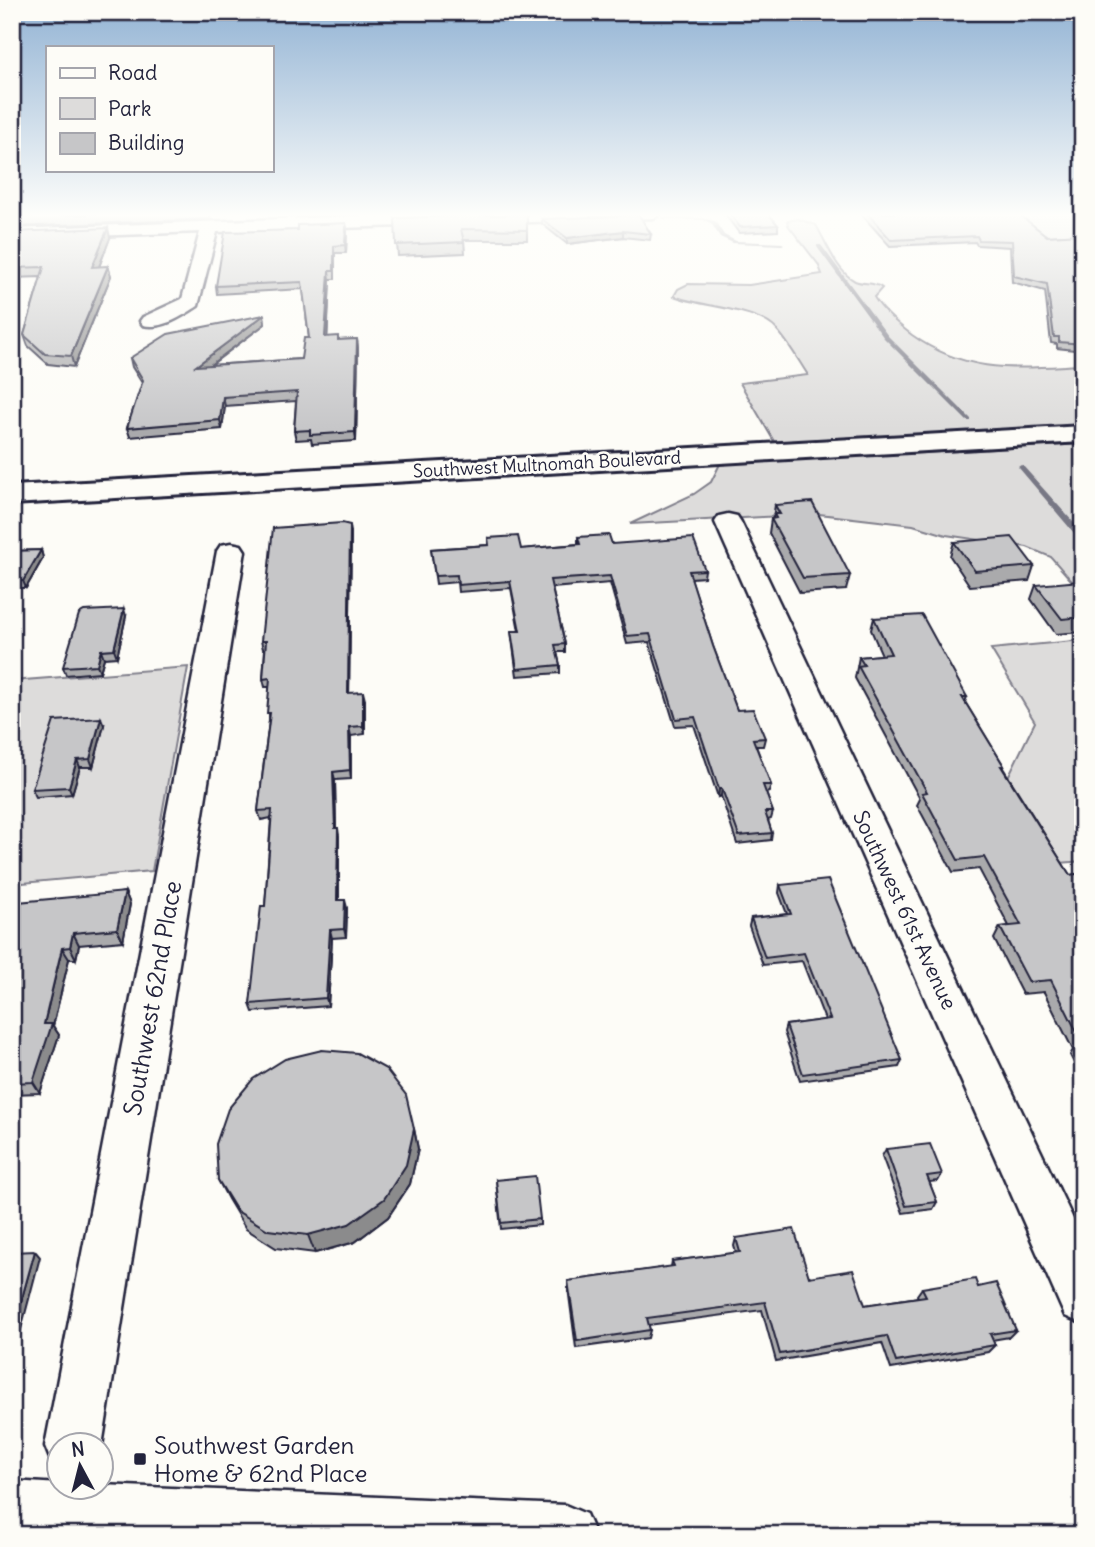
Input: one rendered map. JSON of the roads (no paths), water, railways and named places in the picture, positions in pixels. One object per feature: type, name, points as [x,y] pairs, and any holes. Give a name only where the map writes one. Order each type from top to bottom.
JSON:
[{"type":"main road","name":"Southwest Multnomah Boulevard","points":[[12,495],[1083,434]]},
{"type":"street","points":[[150,321],[177,311],[191,302],[195,285]]},
{"type":"street","name":"Southwest 61st Avenue","points":[[728,522],[1083,1297]]},
{"type":"street","name":"Southwest 62nd Place","points":[[75,1432],[231,551]]},
{"type":"street","points":[[47,1504],[486,1533],[565,1535]]},
{"type":"waterway","points":[[848,285],[886,337],[969,420]]},
{"type":"waterway","points":[[1021,467],[1083,538]]},
{"type":"place","name":"Southwest Garden Home & 62nd Place","points":[[140,1459]]}]
